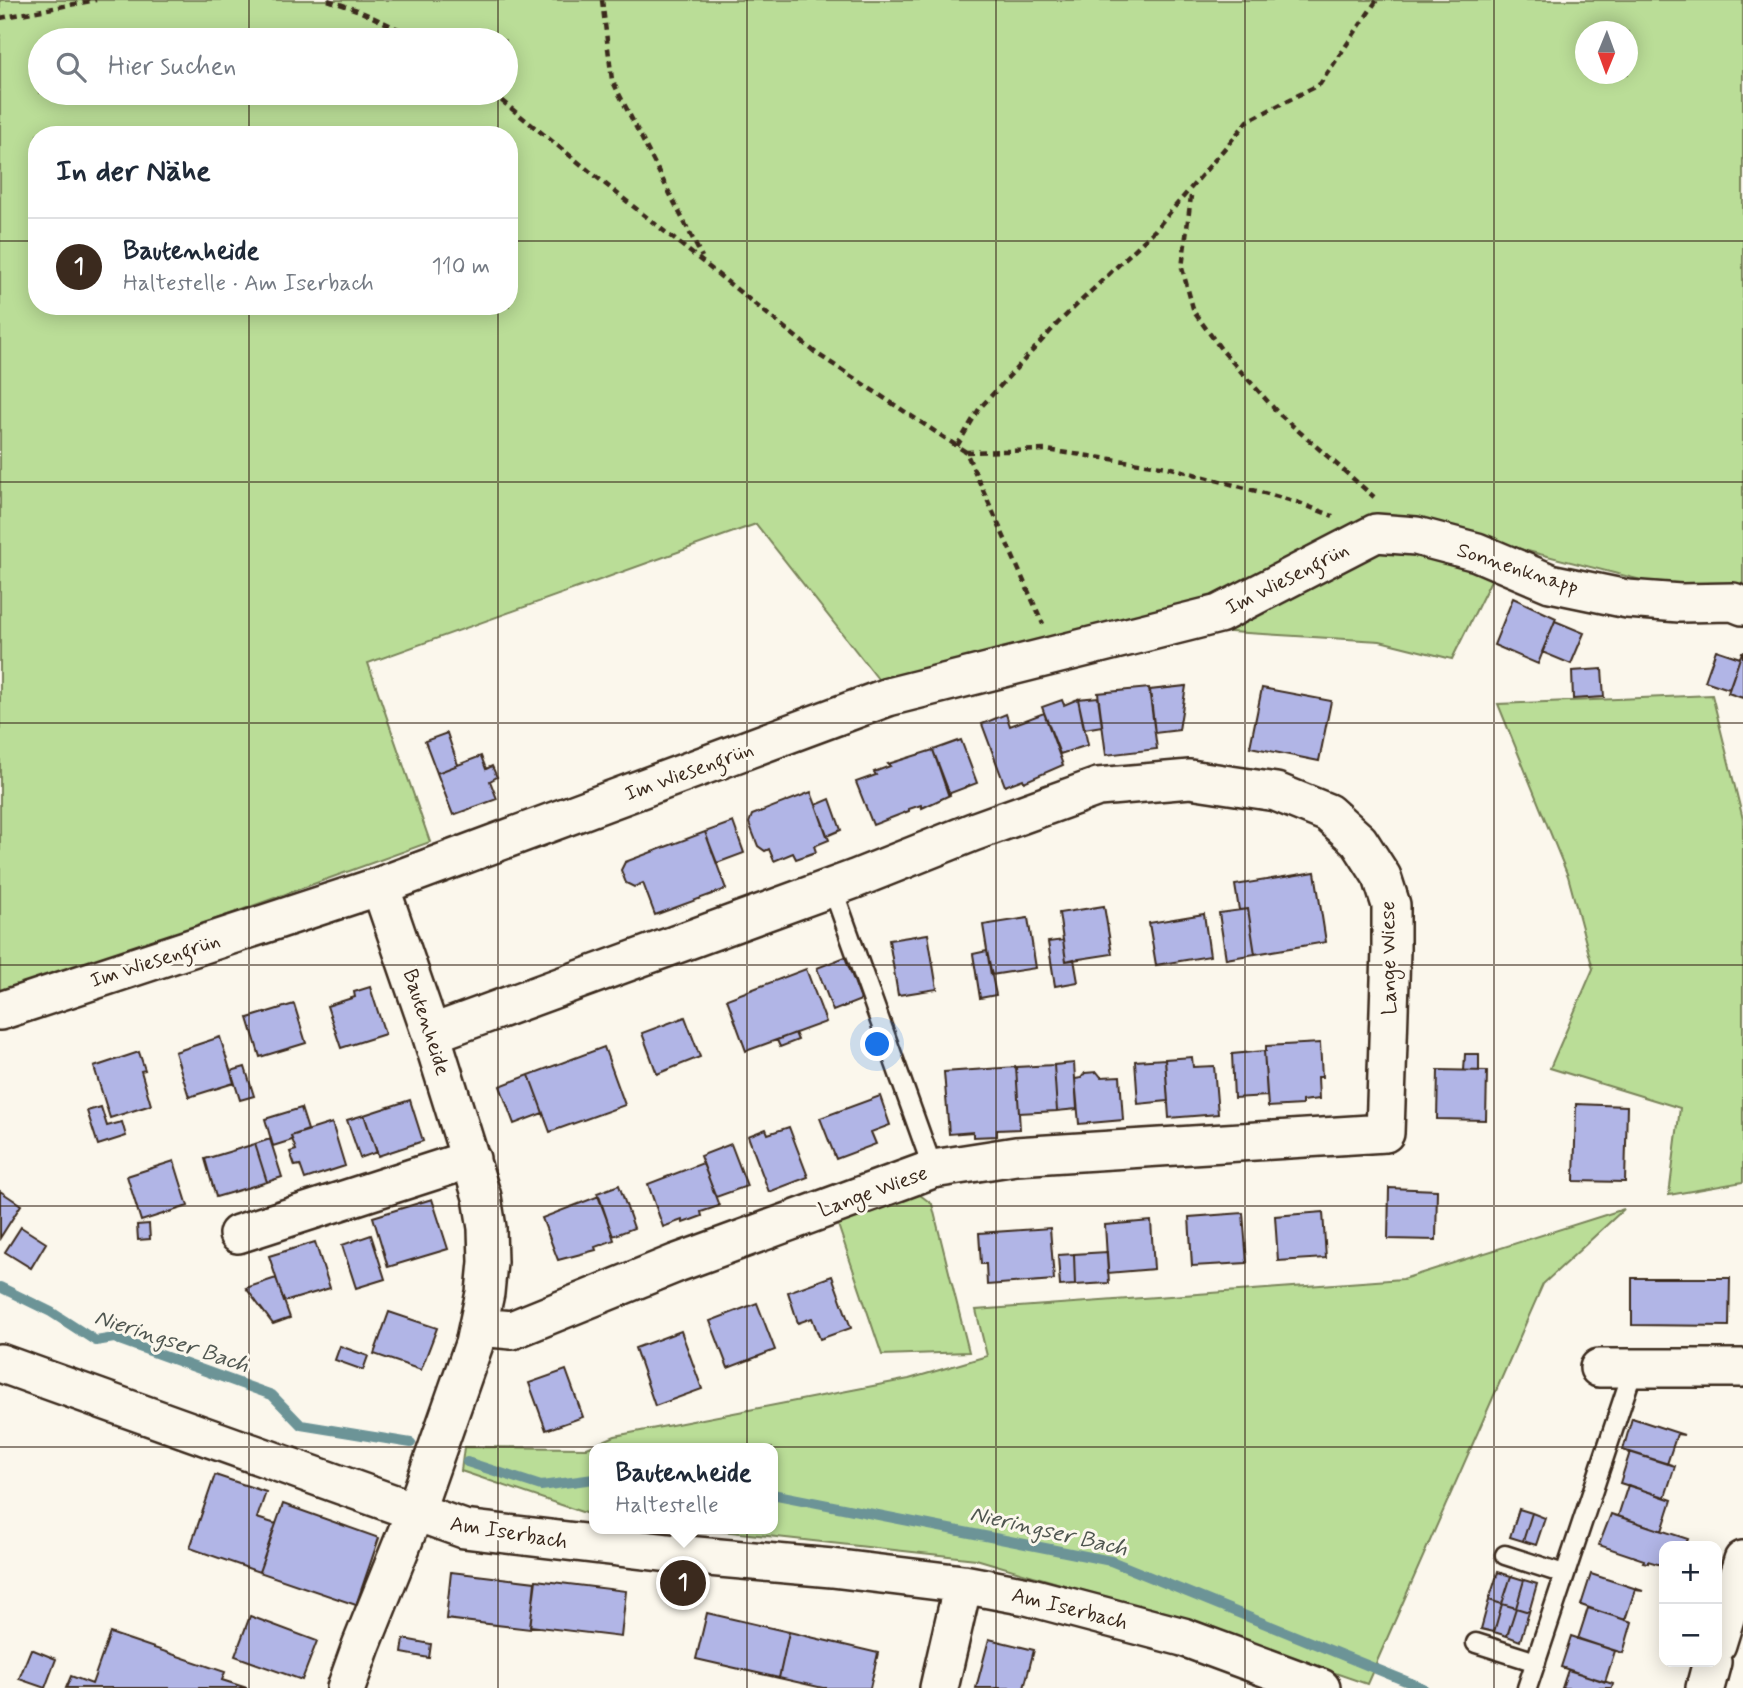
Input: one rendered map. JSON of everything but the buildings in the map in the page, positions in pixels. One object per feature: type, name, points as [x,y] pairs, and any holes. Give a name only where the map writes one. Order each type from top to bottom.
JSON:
[{"type":"street","name":"Sonnenknapp","points":[[1376,533],[1416,536],[1476,552],[1550,583],[1627,599],[1680,603],[1733,602],[1743,606]]},
{"type":"street","name":"Im Wiesengrün","points":[[0,1011],[380,886],[888,696],[1219,614],[1376,533]]},
{"type":"street","name":"Lange Wiese","points":[[431,1034],[1098,787],[1191,779],[1276,792],[1328,813],[1359,841],[1382,877],[1391,905],[1385,1133],[1016,1156],[933,1169],[677,1263],[512,1329],[479,1327]]},
{"type":"street","name":"Bautenheide","points":[[346,1688],[415,1512],[479,1327],[488,1262],[487,1228],[482,1197],[431,1034],[380,886]]},
{"type":"street","points":[[238,1234],[471,1159]]},
{"type":"street","name":"Am Iserbach","points":[[0,1363],[464,1530],[686,1555],[832,1567],[963,1584],[1027,1596],[1183,1637],[1321,1688]]},
{"type":"street","points":[[1617,1367],[1743,1368]]},
{"type":"street","points":[[1722,1628],[1743,1560]]},
{"type":"street","points":[[939,1688],[963,1584]]},
{"type":"street","points":[[1705,1688],[1711,1667]]},
{"type":"lane","points":[[832,887],[933,1169]]},
{"type":"lane","points":[[1527,1688],[1564,1574],[1617,1367]]},
{"type":"lane","points":[[1505,1555],[1564,1574]]},
{"type":"lane","points":[[1476,1643],[1536,1662]]},
{"type":"path","points":[[0,18],[96,0]]},
{"type":"path","points":[[328,0],[396,28]]},
{"type":"path","points":[[602,0],[612,80],[704,261]]},
{"type":"path","points":[[957,446],[979,409],[1058,323],[1155,230],[1248,121],[1320,84],[1377,0]]},
{"type":"path","points":[[507,105],[816,353],[966,452],[1056,653]]},
{"type":"path","points":[[1191,196],[1182,268],[1194,312],[1221,349],[1278,413],[1416,536]]},
{"type":"path","points":[[966,452],[1046,450],[1168,467],[1297,502],[1376,533]]},
{"type":"green space","points":[[0,0],[1743,0],[1743,606],[1508,546],[1452,659],[1380,641],[1180,629],[889,693],[756,524],[368,663],[430,842],[0,997]]},
{"type":"green space","points":[[1712,695],[1743,819],[1743,1182],[1669,1195],[1680,1108],[1550,1068],[1593,969],[1568,876],[1498,704]]},
{"type":"green space","points":[[916,1192],[932,1204],[969,1352],[882,1355],[836,1219]]},
{"type":"green space","points":[[1624,1209],[1543,1284],[1367,1684],[1173,1617],[976,1559],[748,1534],[778,1534],[778,1443],[599,1443],[615,1436],[909,1379],[987,1356],[976,1310],[1403,1279]]},
{"type":"green space","points":[[464,1447],[589,1447],[589,1514],[461,1471]]},
{"type":"waterway","name":"Nieringser Bach","points":[[0,1287],[51,1312],[96,1341],[114,1338],[272,1395],[301,1425],[411,1443]]},
{"type":"waterway","name":"Nieringser Bach","points":[[467,1462],[541,1486],[589,1480]]},
{"type":"waterway","name":"Nieringser Bach","points":[[778,1495],[1111,1561],[1423,1688]]},
{"type":"place","name":"Bautenheide","points":[[683,1583]]}]
